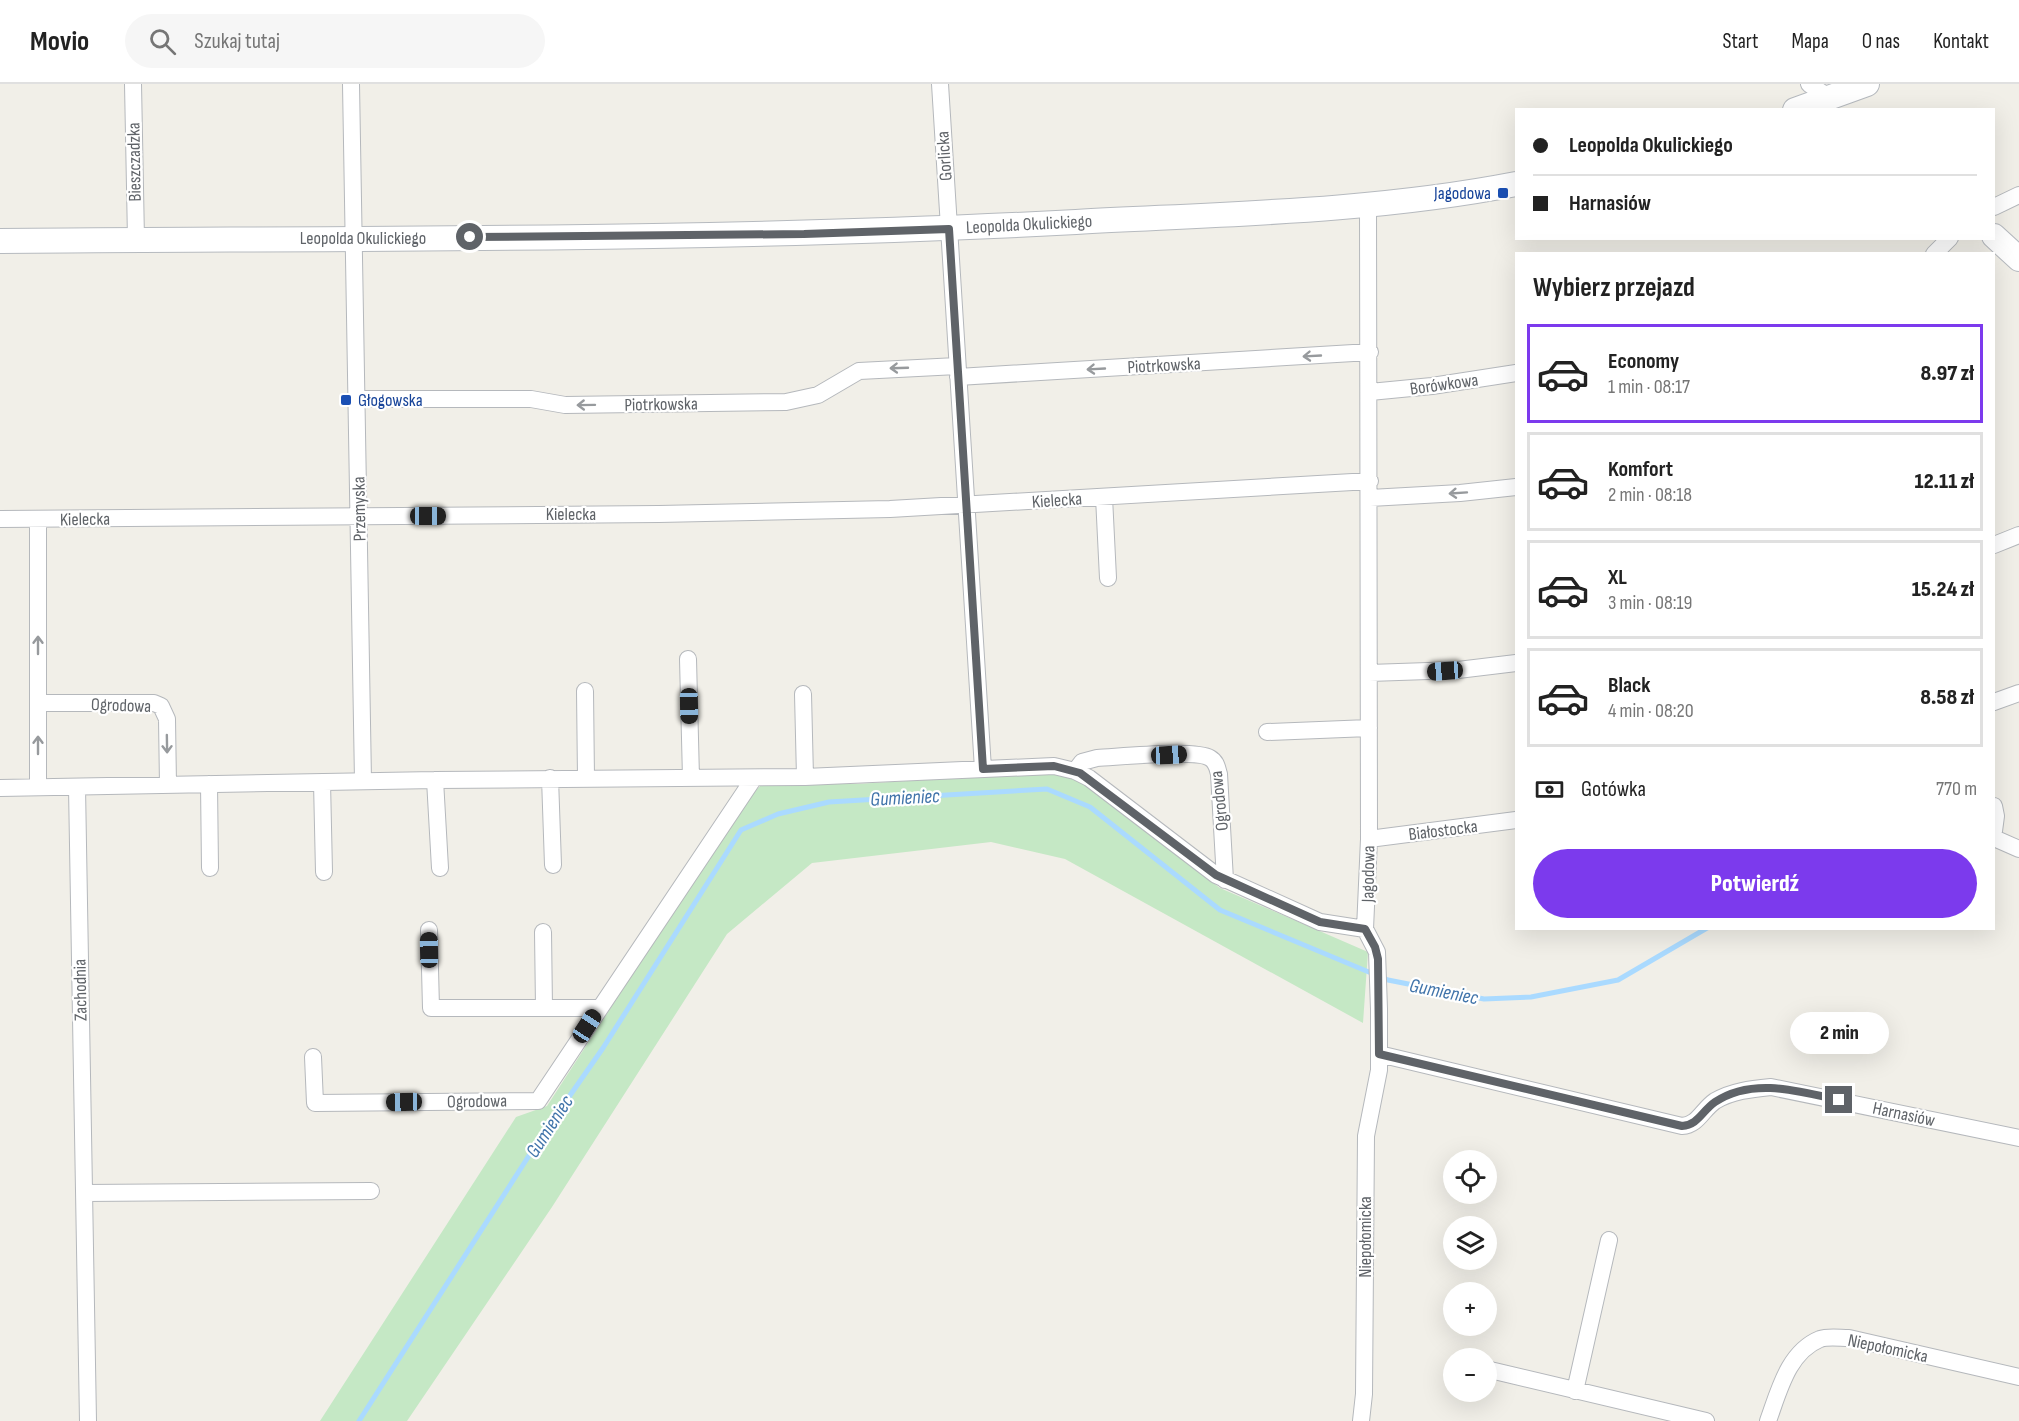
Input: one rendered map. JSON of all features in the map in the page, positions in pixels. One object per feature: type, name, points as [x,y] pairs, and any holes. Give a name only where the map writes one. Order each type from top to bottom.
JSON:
[{"type":"street","name":"Bieszczadzka","points":[[133,84],[136,239]]},
{"type":"street","points":[[351,84],[354,238]]},
{"type":"street","name":"Gorlicka","points":[[940,84],[983,769]]},
{"type":"street","points":[[1809,84],[1848,108]]},
{"type":"street","points":[[1801,108],[1867,84]]},
{"type":"street","name":"Leopolda Okulickiego","points":[[0,241],[677,236],[949,229],[1368,203],[1515,184]]},
{"type":"street","points":[[1995,207],[2019,195]]},
{"type":"street","name":"Jagodowa","points":[[1368,203],[1369,839],[1365,929],[1375,947],[1379,975],[1379,1054]]},
{"type":"street","points":[[1995,237],[2019,259]]},
{"type":"street","name":"Przemyska","points":[[354,238],[363,781]]},
{"type":"street","points":[[1936,252],[1948,240]]},
{"type":"street","name":"Piotrkowska","points":[[358,399],[531,399],[565,405],[786,402],[818,395],[860,371],[958,371],[1370,352]]},
{"type":"street","name":"Borówkowa","points":[[1370,392],[1432,386],[1515,373]]},
{"type":"street","points":[[1370,489],[1460,493],[1515,487]]},
{"type":"street","name":"Kielecka","points":[[0,519],[659,514],[967,506],[1104,497],[1370,489]]},
{"type":"street","name":"Kielecka","points":[[1104,497],[1108,578]]},
{"type":"street","name":"Kielecka","points":[[38,519],[38,788]]},
{"type":"street","points":[[1995,545],[2019,534]]},
{"type":"street","points":[[688,659],[691,778]]},
{"type":"street","points":[[1369,673],[1458,670],[1515,663]]},
{"type":"street","points":[[585,691],[586,778]]},
{"type":"street","points":[[1995,702],[2019,693]]},
{"type":"street","points":[[803,694],[805,777]]},
{"type":"street","name":"Ogrodowa","points":[[38,703],[154,703],[161,706],[167,719],[168,785]]},
{"type":"street","points":[[1267,732],[1369,728]]},
{"type":"street","name":"Ogrodowa","points":[[1075,771],[1082,762],[1097,758],[1193,754],[1209,757],[1217,766],[1219,774],[1225,880]]},
{"type":"street","points":[[0,788],[550,778],[805,777],[1054,766],[1075,771],[1225,880],[1320,922],[1365,929]]},
{"type":"street","points":[[550,778],[553,866]]},
{"type":"street","name":"Ogrodowa","points":[[313,1057],[315,1103],[538,1101],[754,778]]},
{"type":"street","points":[[435,780],[440,868]]},
{"type":"street","points":[[322,782],[324,872]]},
{"type":"street","points":[[209,784],[210,868]]},
{"type":"street","name":"Zachodnia","points":[[77,787],[88,1421]]},
{"type":"street","name":"Białostocka","points":[[1369,839],[1515,820]]},
{"type":"street","points":[[1995,838],[2019,849]]},
{"type":"street","points":[[429,930],[431,1008],[599,1008]]},
{"type":"street","points":[[543,932],[544,1008]]},
{"type":"street","name":"Harnasiów","points":[[1379,1054],[1682,1126],[1695,1123],[1708,1107],[1724,1097],[1738,1091],[1771,1087],[2019,1138]]},
{"type":"street","name":"Niepołomicka","points":[[1361,1421],[1364,1394],[1365,1136],[1379,1054]]},
{"type":"street","points":[[84,1193],[371,1191]]},
{"type":"street","points":[[1575,1391],[1608,1240]]},
{"type":"street","name":"Niepołomicka","points":[[1768,1421],[1783,1379],[1801,1350],[1822,1338],[1849,1338],[2019,1377]]},
{"type":"street","points":[[1497,1372],[1706,1421]]},
{"type":"green space","points":[[1010,775],[1055,775],[1078,780],[1220,888],[1368,952],[1363,1023],[1065,859],[991,842],[812,863],[727,934],[552,1207],[407,1421],[320,1421],[516,1117],[547,1106],[743,804],[762,784],[856,784]]},
{"type":"waterway","name":"Gumieniec","points":[[359,1421],[539,1140],[603,1048],[741,830],[778,814],[829,802],[1047,789],[1090,807],[1220,910],[1388,980],[1484,999],[1531,997],[1618,980],[1704,930]]},
{"type":"place","name":"Jagodowa","points":[[1503,193]]},
{"type":"place","name":"Głogowska","points":[[346,400]]},
{"type":"route","points":[[470,237],[654,237],[949,229],[983,769],[1054,766],[1080,773],[1216,875],[1320,922],[1365,929],[1366,934],[1372,940],[1378,959],[1379,1054],[1682,1126],[1695,1123],[1702,1113],[1716,1101],[1738,1091],[1754,1088],[1771,1087],[1794,1090],[1839,1100]]}]
